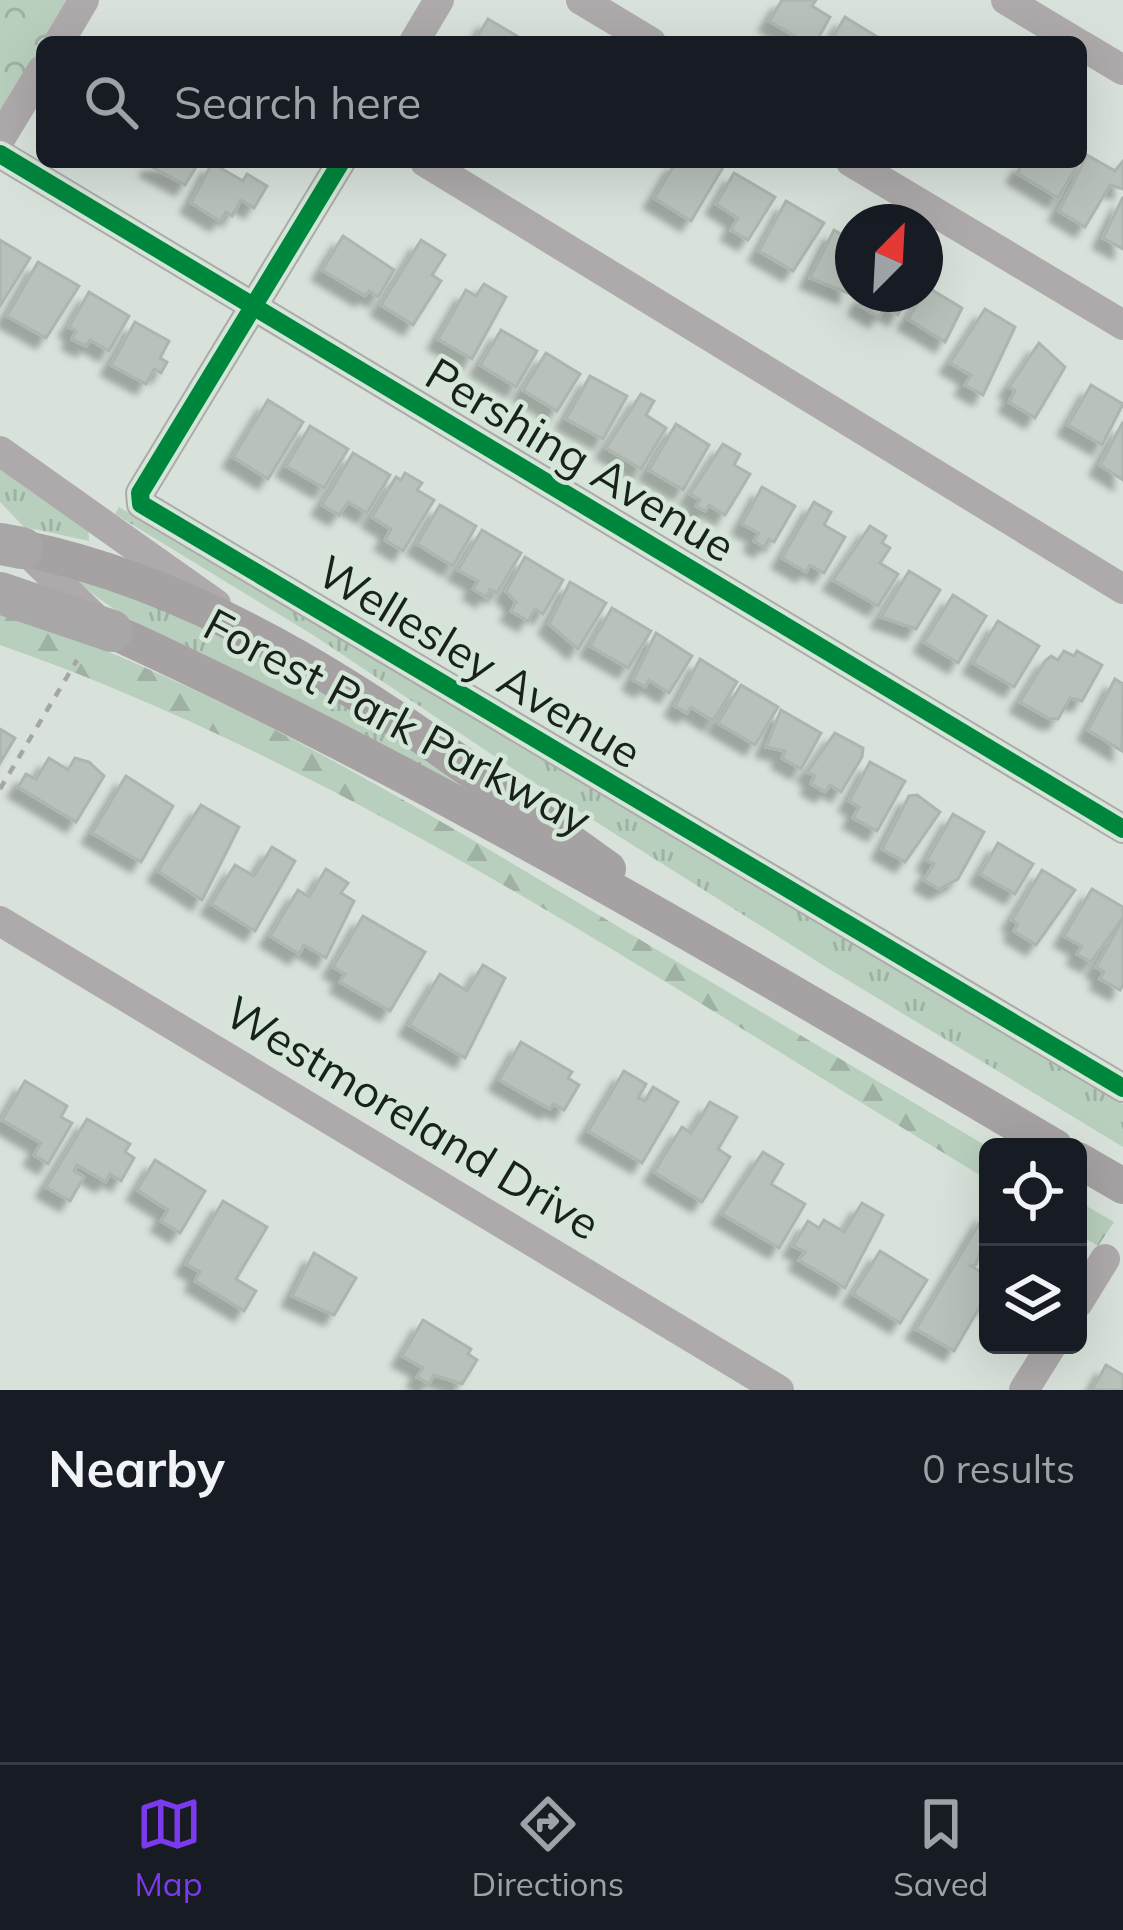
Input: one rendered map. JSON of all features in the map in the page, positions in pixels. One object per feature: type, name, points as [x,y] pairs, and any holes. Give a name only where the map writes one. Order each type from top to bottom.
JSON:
[{"type":"highway","name":"Forest Park Parkway","points":[[0,593],[112,631]]},
{"type":"main road","name":"Forest Park Parkway","points":[[7,539],[152,584],[246,625],[518,804],[738,961]]},
{"type":"main road","name":"Forest Park Parkway","points":[[112,631],[302,722],[738,961],[1040,1138]]},
{"type":"main road","points":[[1087,1165],[1123,1186]]},
{"type":"street","points":[[63,36],[84,0]]},
{"type":"street","points":[[417,36],[439,0]]},
{"type":"street","points":[[581,0],[641,36]]},
{"type":"street","points":[[1006,0],[1067,36]]},
{"type":"street","points":[[1087,48],[1123,70]]},
{"type":"street","points":[[0,139],[36,80]]},
{"type":"street","name":"Pershing Avenue","points":[[0,154],[1123,829]]},
{"type":"street","name":"Wellesley Avenue","points":[[336,168],[140,493],[141,504],[1123,1088]]},
{"type":"street","points":[[435,168],[1123,589]]},
{"type":"street","points":[[861,168],[1123,326]]},
{"type":"street","points":[[0,451],[246,625]]},
{"type":"street","points":[[7,539],[112,631]]},
{"type":"street","name":"Westmoreland Drive","points":[[0,921],[779,1390]]},
{"type":"street","points":[[1087,1289],[1106,1258]]},
{"type":"street","points":[[1024,1390],[1046,1354]]},
{"type":"path","points":[[0,789],[77,660]]},
{"type":"green space","points":[[0,0],[75,0],[54,36],[36,36],[36,65],[0,121]]},
{"type":"green space","points":[[0,464],[88,526],[89,541],[24,527],[0,502]]},
{"type":"green space","points":[[119,507],[1123,1104],[1123,1147],[536,784],[313,635],[115,514]]},
{"type":"green space","points":[[78,572],[246,641],[504,811],[308,706],[127,618],[74,578]]},
{"type":"green space","points":[[0,611],[148,669],[291,738],[430,815],[979,1142],[979,1174],[629,959],[383,818],[258,753],[130,695],[0,645]]},
{"type":"green space","points":[[1087,1206],[1114,1222],[1098,1246],[1087,1239]]},
{"type":"building","points":[[782,0],[816,0],[812,6],[830,17],[819,36],[795,36],[769,21]]},
{"type":"building","points":[[845,17],[876,36],[834,36]]},
{"type":"building","points":[[488,19],[517,36],[478,36]]},
{"type":"building","points":[[1087,155],[1115,171],[1123,161],[1123,189],[1110,185],[1085,227],[1059,211],[1080,168],[1087,168]]},
{"type":"building","points":[[154,168],[195,168],[185,185]]},
{"type":"building","points":[[209,168],[221,168],[243,181],[247,174],[267,186],[254,208],[241,200],[232,216],[226,212],[220,221],[191,203]]},
{"type":"building","points":[[672,168],[723,168],[691,221],[654,198]]},
{"type":"building","points":[[1020,168],[1076,168],[1058,198],[1017,173]]},
{"type":"building","points":[[734,173],[775,197],[748,240],[731,230],[738,218],[716,204]]},
{"type":"building","points":[[1123,197],[1123,249],[1103,238]]},
{"type":"building","points":[[786,201],[824,223],[793,271],[759,251]]},
{"type":"building","points":[[834,230],[835,288],[810,278]]},
{"type":"building","points":[[343,236],[394,270],[378,297],[369,291],[365,296],[322,270]]},
{"type":"building","points":[[0,240],[30,258],[0,306]]},
{"type":"building","points":[[421,240],[445,255],[432,275],[441,281],[413,325],[381,305]]},
{"type":"building","points":[[38,262],[79,286],[46,338],[7,316]]},
{"type":"building","points":[[484,284],[506,297],[472,359],[438,339],[466,290],[476,296]]},
{"type":"building","points":[[89,292],[129,316],[109,351],[90,340],[86,346],[72,339],[76,331],[69,327]]},
{"type":"building","points":[[943,297],[962,308],[945,342],[908,319],[912,312],[943,312]]},
{"type":"building","points":[[985,309],[1015,327],[983,395],[965,385],[971,375],[950,363]]},
{"type":"building","points":[[135,322],[169,341],[160,358],[167,362],[161,373],[154,369],[146,384],[111,365]]},
{"type":"building","points":[[501,330],[537,351],[516,387],[480,365]]},
{"type":"building","points":[[1039,343],[1065,367],[1035,418],[1009,402],[1015,391],[1009,387]]},
{"type":"building","points":[[546,353],[580,374],[557,411],[523,390]]},
{"type":"building","points":[[590,376],[627,396],[603,439],[566,419]]},
{"type":"building","points":[[1091,385],[1123,404],[1102,445],[1068,425]]},
{"type":"building","points":[[641,394],[654,401],[646,415],[666,428],[641,469],[606,448]]},
{"type":"building","points":[[268,400],[303,422],[268,479],[233,457]]},
{"type":"building","points":[[1123,422],[1123,480],[1100,465]]},
{"type":"building","points":[[676,424],[709,445],[683,490],[649,470]]},
{"type":"building","points":[[310,426],[348,449],[324,488],[286,466]]},
{"type":"building","points":[[723,444],[740,454],[734,465],[750,474],[725,515],[709,505],[705,511],[696,506],[700,500],[690,494]]},
{"type":"building","points":[[353,453],[390,475],[367,513],[348,502],[339,515],[322,505]]},
{"type":"building","points":[[405,473],[422,483],[417,490],[434,500],[403,551],[385,540],[391,529],[372,517],[396,477],[401,480]]},
{"type":"building","points":[[762,487],[795,506],[774,542],[769,539],[764,547],[754,541],[759,533],[742,524]]},
{"type":"building","points":[[814,502],[831,512],[824,525],[845,537],[824,573],[810,565],[806,572],[782,558]]},
{"type":"building","points":[[440,505],[476,526],[453,566],[417,544]]},
{"type":"building","points":[[870,526],[886,536],[882,543],[890,548],[880,563],[898,574],[878,606],[833,580]]},
{"type":"building","points":[[482,530],[521,553],[497,593],[490,589],[486,597],[473,589],[478,581],[458,570]]},
{"type":"building","points":[[525,557],[563,580],[543,614],[535,609],[528,621],[511,611],[516,602],[506,591]]},
{"type":"building","points":[[909,571],[940,590],[916,629],[881,617]]},
{"type":"building","points":[[570,582],[606,603],[578,649],[549,624]]},
{"type":"building","points":[[953,595],[986,616],[958,663],[924,642]]},
{"type":"building","points":[[612,608],[651,631],[628,668],[590,646]]},
{"type":"building","points":[[998,621],[1039,646],[1014,687],[973,663]]},
{"type":"building","points":[[656,633],[692,656],[669,693],[649,680],[645,687],[633,680]]},
{"type":"building","points":[[1064,651],[1074,656],[1077,651],[1102,665],[1082,701],[1070,698],[1058,719],[1050,719],[1020,702],[1045,661],[1051,656],[1058,660]]},
{"type":"building","points":[[700,659],[737,682],[713,721],[691,707],[687,713],[675,706]]},
{"type":"building","points":[[1115,679],[1123,684],[1122,751],[1088,730]]},
{"type":"building","points":[[741,685],[778,707],[755,745],[718,723]]},
{"type":"building","points":[[781,710],[821,733],[801,769],[782,758],[785,751],[766,747]]},
{"type":"building","points":[[0,729],[15,738],[0,763]]},
{"type":"building","points":[[835,733],[863,748],[862,757],[841,792],[830,785],[825,792],[811,784],[815,776],[807,772]]},
{"type":"building","points":[[49,758],[68,770],[75,758],[89,762],[104,776],[76,822],[18,787],[26,774],[36,779]]},
{"type":"building","points":[[870,762],[905,781],[877,831],[853,818],[859,807],[849,801]]},
{"type":"building","points":[[126,776],[173,806],[141,862],[92,833]]},
{"type":"building","points":[[917,795],[940,812],[905,862],[882,849],[909,796]]},
{"type":"building","points":[[201,805],[239,827],[202,900],[158,871]]},
{"type":"building","points":[[953,814],[984,832],[958,879],[939,889],[924,880],[934,864],[927,860]]},
{"type":"building","points":[[998,843],[1033,864],[1015,894],[980,874]]},
{"type":"building","points":[[272,847],[295,861],[255,931],[211,904],[235,865],[254,876]]},
{"type":"building","points":[[326,869],[348,883],[341,893],[354,901],[326,958],[304,945],[299,954],[270,936],[298,890],[309,897]]},
{"type":"building","points":[[1042,870],[1075,890],[1036,945],[1014,931],[1018,924],[1012,920]]},
{"type":"building","points":[[1092,889],[1123,907],[1123,918],[1091,962],[1077,954],[1082,946],[1064,936]]},
{"type":"building","points":[[363,916],[425,952],[390,1011],[340,982],[345,974],[333,967]]},
{"type":"building","points":[[1123,919],[1120,990],[1100,979],[1104,972],[1096,967]]},
{"type":"building","points":[[483,965],[505,978],[465,1058],[409,1025],[440,974],[467,991]]},
{"type":"building","points":[[521,1042],[572,1072],[568,1078],[579,1085],[564,1110],[553,1104],[550,1109],[499,1080]]},
{"type":"building","points":[[624,1071],[646,1084],[638,1098],[645,1101],[653,1087],[678,1102],[642,1163],[588,1131]]},
{"type":"building","points":[[25,1081],[67,1106],[61,1117],[72,1123],[48,1164],[34,1155],[41,1143],[2,1120]]},
{"type":"building","points":[[710,1102],[737,1117],[718,1149],[730,1157],[702,1202],[654,1172],[682,1127],[691,1133]]},
{"type":"building","points":[[87,1119],[130,1144],[125,1152],[134,1158],[121,1181],[110,1174],[106,1182],[77,1165],[74,1171],[84,1177],[70,1201],[46,1187]]},
{"type":"building","points":[[763,1152],[783,1164],[771,1184],[805,1204],[779,1248],[722,1214]]},
{"type":"building","points":[[155,1160],[205,1191],[180,1233],[161,1221],[168,1210],[137,1190]]},
{"type":"building","points":[[223,1201],[267,1227],[236,1279],[256,1291],[244,1311],[195,1281],[200,1272],[186,1264]]},
{"type":"building","points":[[862,1203],[883,1215],[845,1288],[799,1260],[805,1252],[793,1246],[808,1221],[819,1228],[824,1220],[844,1232]]},
{"type":"building","points":[[979,1224],[979,1255],[971,1266],[979,1271],[979,1308],[954,1351],[916,1329]]},
{"type":"building","points":[[880,1251],[927,1280],[900,1323],[853,1294]]},
{"type":"building","points":[[314,1253],[356,1278],[334,1315],[292,1296]]},
{"type":"building","points":[[423,1320],[471,1349],[468,1354],[477,1360],[462,1384],[434,1375],[429,1384],[417,1377],[423,1368],[402,1356]]},
{"type":"building","points":[[1106,1365],[1123,1375],[1123,1390],[1092,1390]]},
{"type":"cycle path","points":[[0,154],[1123,829]]},
{"type":"cycle path","points":[[337,168],[140,493],[141,504],[1123,1088]]}]
